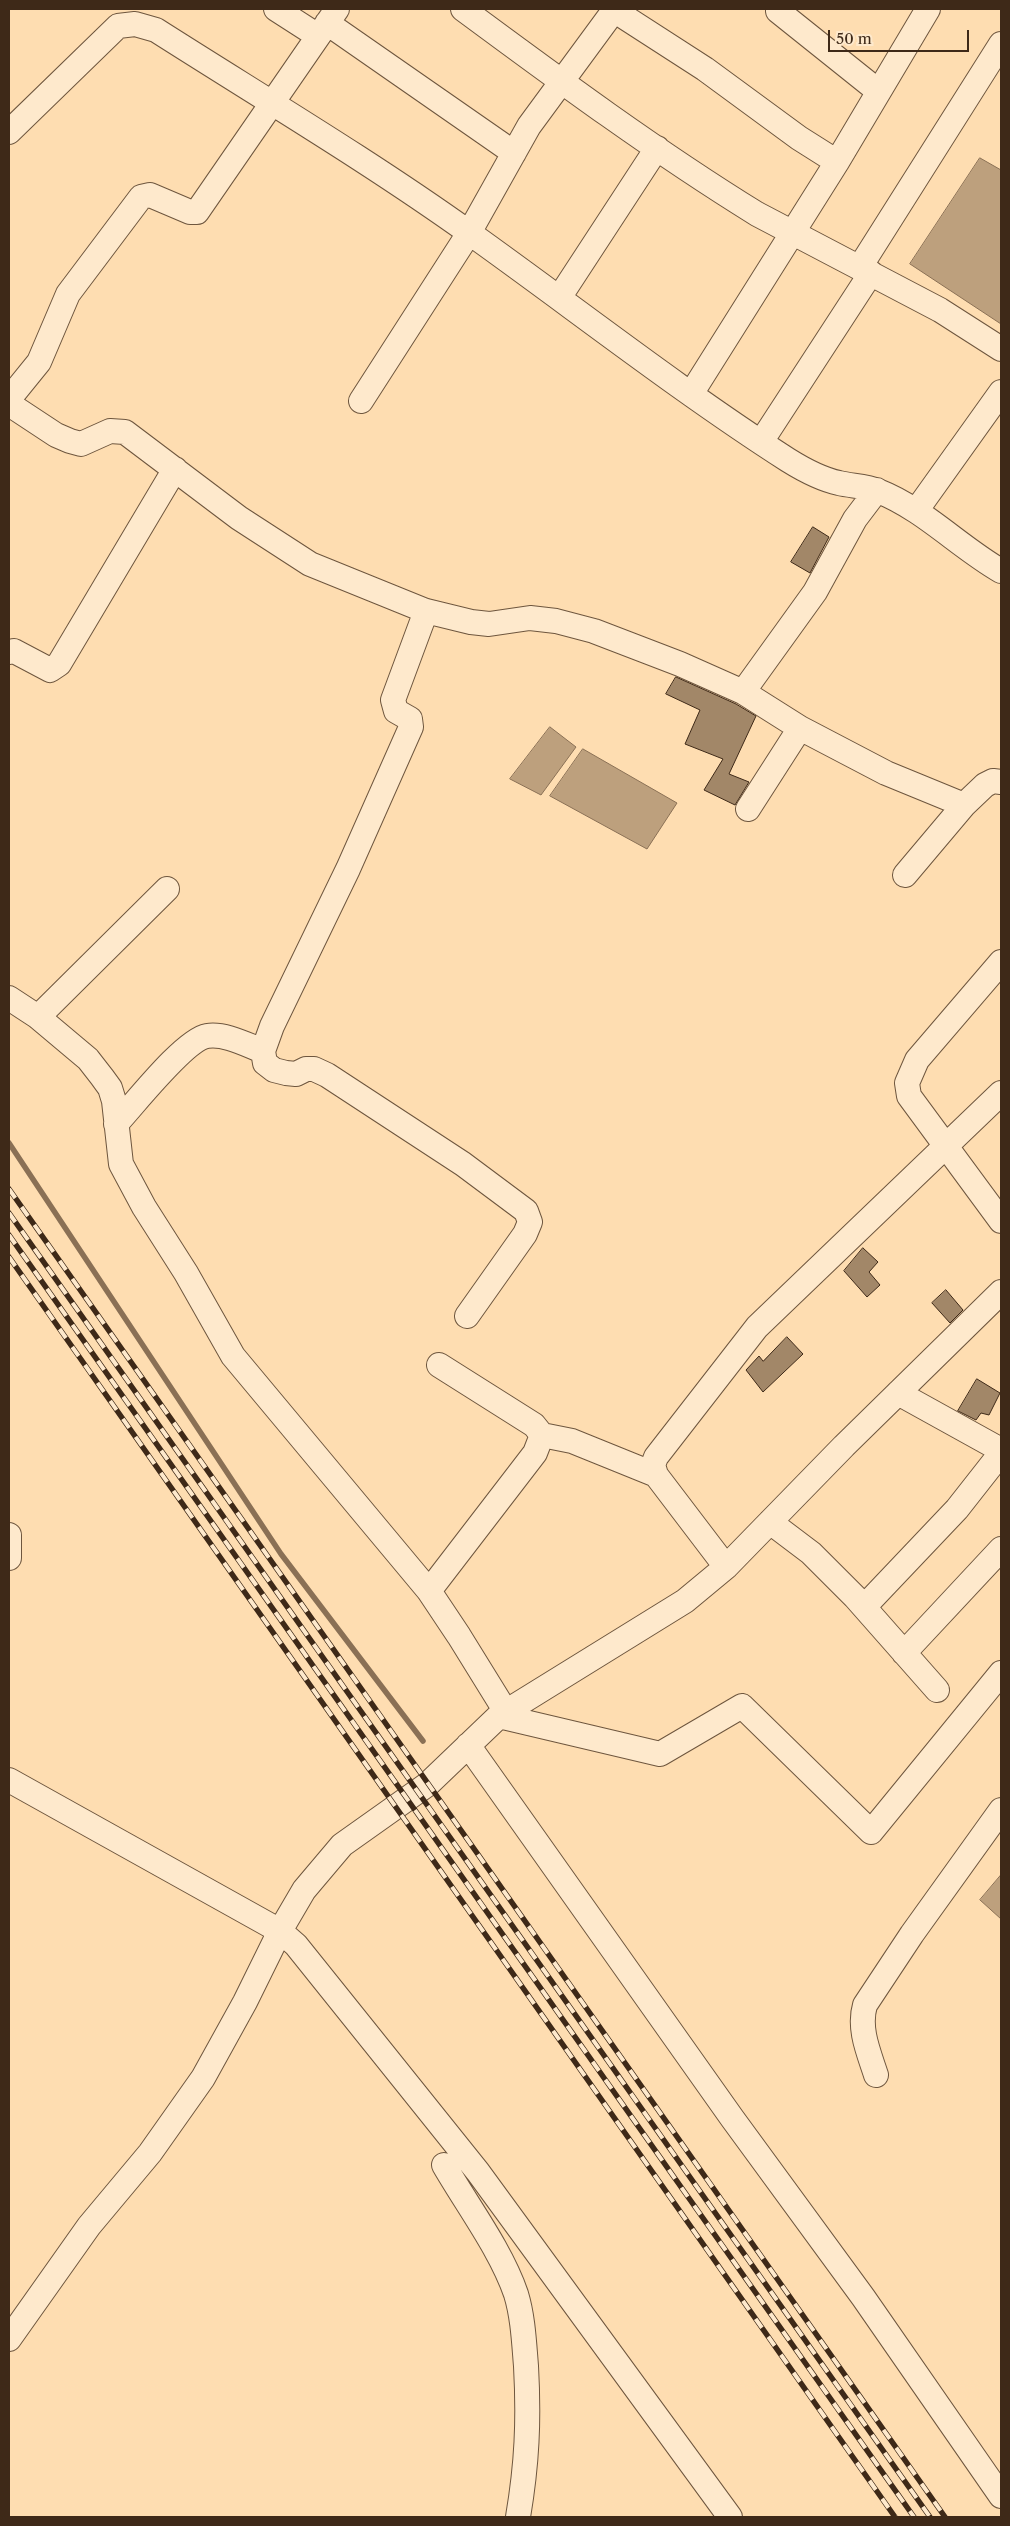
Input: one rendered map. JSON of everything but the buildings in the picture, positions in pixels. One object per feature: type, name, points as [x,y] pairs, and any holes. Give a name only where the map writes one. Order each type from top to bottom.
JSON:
[{"type":"street","points":[[276,9],[327,22],[514,153]]},
{"type":"street","points":[[462,9],[599,110],[732,199],[940,310],[1001,349]]},
{"type":"street","points":[[361,401],[469,233],[514,153],[560,82],[613,9],[705,69],[799,138],[837,162]]},
{"type":"street","points":[[691,394],[837,162],[928,9]]},
{"type":"street","points":[[778,11],[878,91]]},
{"type":"street","points":[[9,399],[39,362],[68,294],[140,197],[150,195],[190,212],[197,212],[327,22]]},
{"type":"street","points":[[9,132],[118,26],[135,24],[156,30],[385,175],[761,442],[814,475],[877,490],[916,512],[998,564]]},
{"type":"street","points":[[761,442],[1001,44]]},
{"type":"street","points":[[559,298],[657,148]]},
{"type":"street","points":[[916,512],[1001,392]]},
{"type":"street","points":[[9,404],[56,435],[81,444],[110,431],[125,432],[239,518],[310,564],[426,610],[471,622],[489,624],[530,618],[556,621],[594,631],[635,646],[743,692],[800,728],[886,773],[964,805]]},
{"type":"street","points":[[9,652],[14,652],[50,670],[59,664],[175,469]]},
{"type":"street","points":[[743,692],[815,592],[855,519],[877,490]]},
{"type":"street","points":[[426,610],[393,700],[396,711],[410,719],[411,726],[348,869],[272,1026],[263,1051],[265,1063],[274,1070],[296,1074],[306,1069],[314,1069],[327,1075],[463,1164],[526,1211],[530,1222],[526,1234],[467,1316]]},
{"type":"street","points":[[748,809],[800,728]]},
{"type":"street","points":[[905,875],[964,805],[985,785],[993,781],[1001,782]]},
{"type":"street","points":[[38,1017],[167,888]]},
{"type":"street","points":[[1001,962],[917,1060],[907,1082],[909,1096],[1001,1222]]},
{"type":"street","points":[[9,998],[38,1017],[88,1059],[110,1088],[121,1164],[144,1207],[186,1273],[232,1356],[429,1592],[459,1636],[502,1714],[660,1754],[742,1706],[871,1832],[1001,1673]]},
{"type":"street","points":[[116,1124],[186,1047],[207,1036],[224,1037],[263,1051]]},
{"type":"street","points":[[726,1567],[656,1475],[653,1466],[656,1456],[757,1327],[946,1148],[1001,1093]]},
{"type":"street","points":[[9,2339],[89,2226],[150,2153],[203,2078],[245,2002],[280,1931],[304,1890],[342,1845],[428,1784],[502,1714],[685,1601],[726,1567],[1001,1292]]},
{"type":"street","points":[[439,1365],[534,1425],[542,1435],[572,1441],[656,1475]]},
{"type":"street","points":[[864,1607],[957,1509],[1001,1452],[898,1393]]},
{"type":"street","points":[[429,1592],[535,1453],[542,1435]]},
{"type":"street","points":[[770,1522],[810,1553],[864,1607],[937,1690]]},
{"type":"street","points":[[9,1535],[9,1558]]},
{"type":"street","points":[[904,1653],[1001,1549]]},
{"type":"street","points":[[468,1745],[732,2118],[863,2297],[1001,2496]]},
{"type":"street","points":[[9,1780],[280,1931],[296,1945],[478,2172],[730,2517]]},
{"type":"street","points":[[876,2075],[863,2026],[862,2017],[866,2005],[912,1934],[1001,1810]]},
{"type":"street","points":[[444,2165],[501,2261],[516,2295],[524,2337],[528,2415],[526,2468],[518,2517]]},
{"type":"shaded area","points":[[980,158],[1001,170],[1001,324],[910,264]]},
{"type":"shaded area","points":[[550,727],[576,747],[541,795],[510,779]]},
{"type":"shaded area","points":[[583,749],[677,803],[647,849],[550,796]]},
{"type":"shaded area","points":[[1001,1875],[1001,1919],[980,1900]]},
{"type":"waterway","points":[[9,1143],[281,1554],[423,1741]]},
{"type":"railway","points":[[9,1189],[945,2517]]},
{"type":"railway","points":[[9,1213],[930,2517]]},
{"type":"railway","points":[[9,1235],[914,2517]]},
{"type":"railway","points":[[9,1257],[895,2517]]}]
